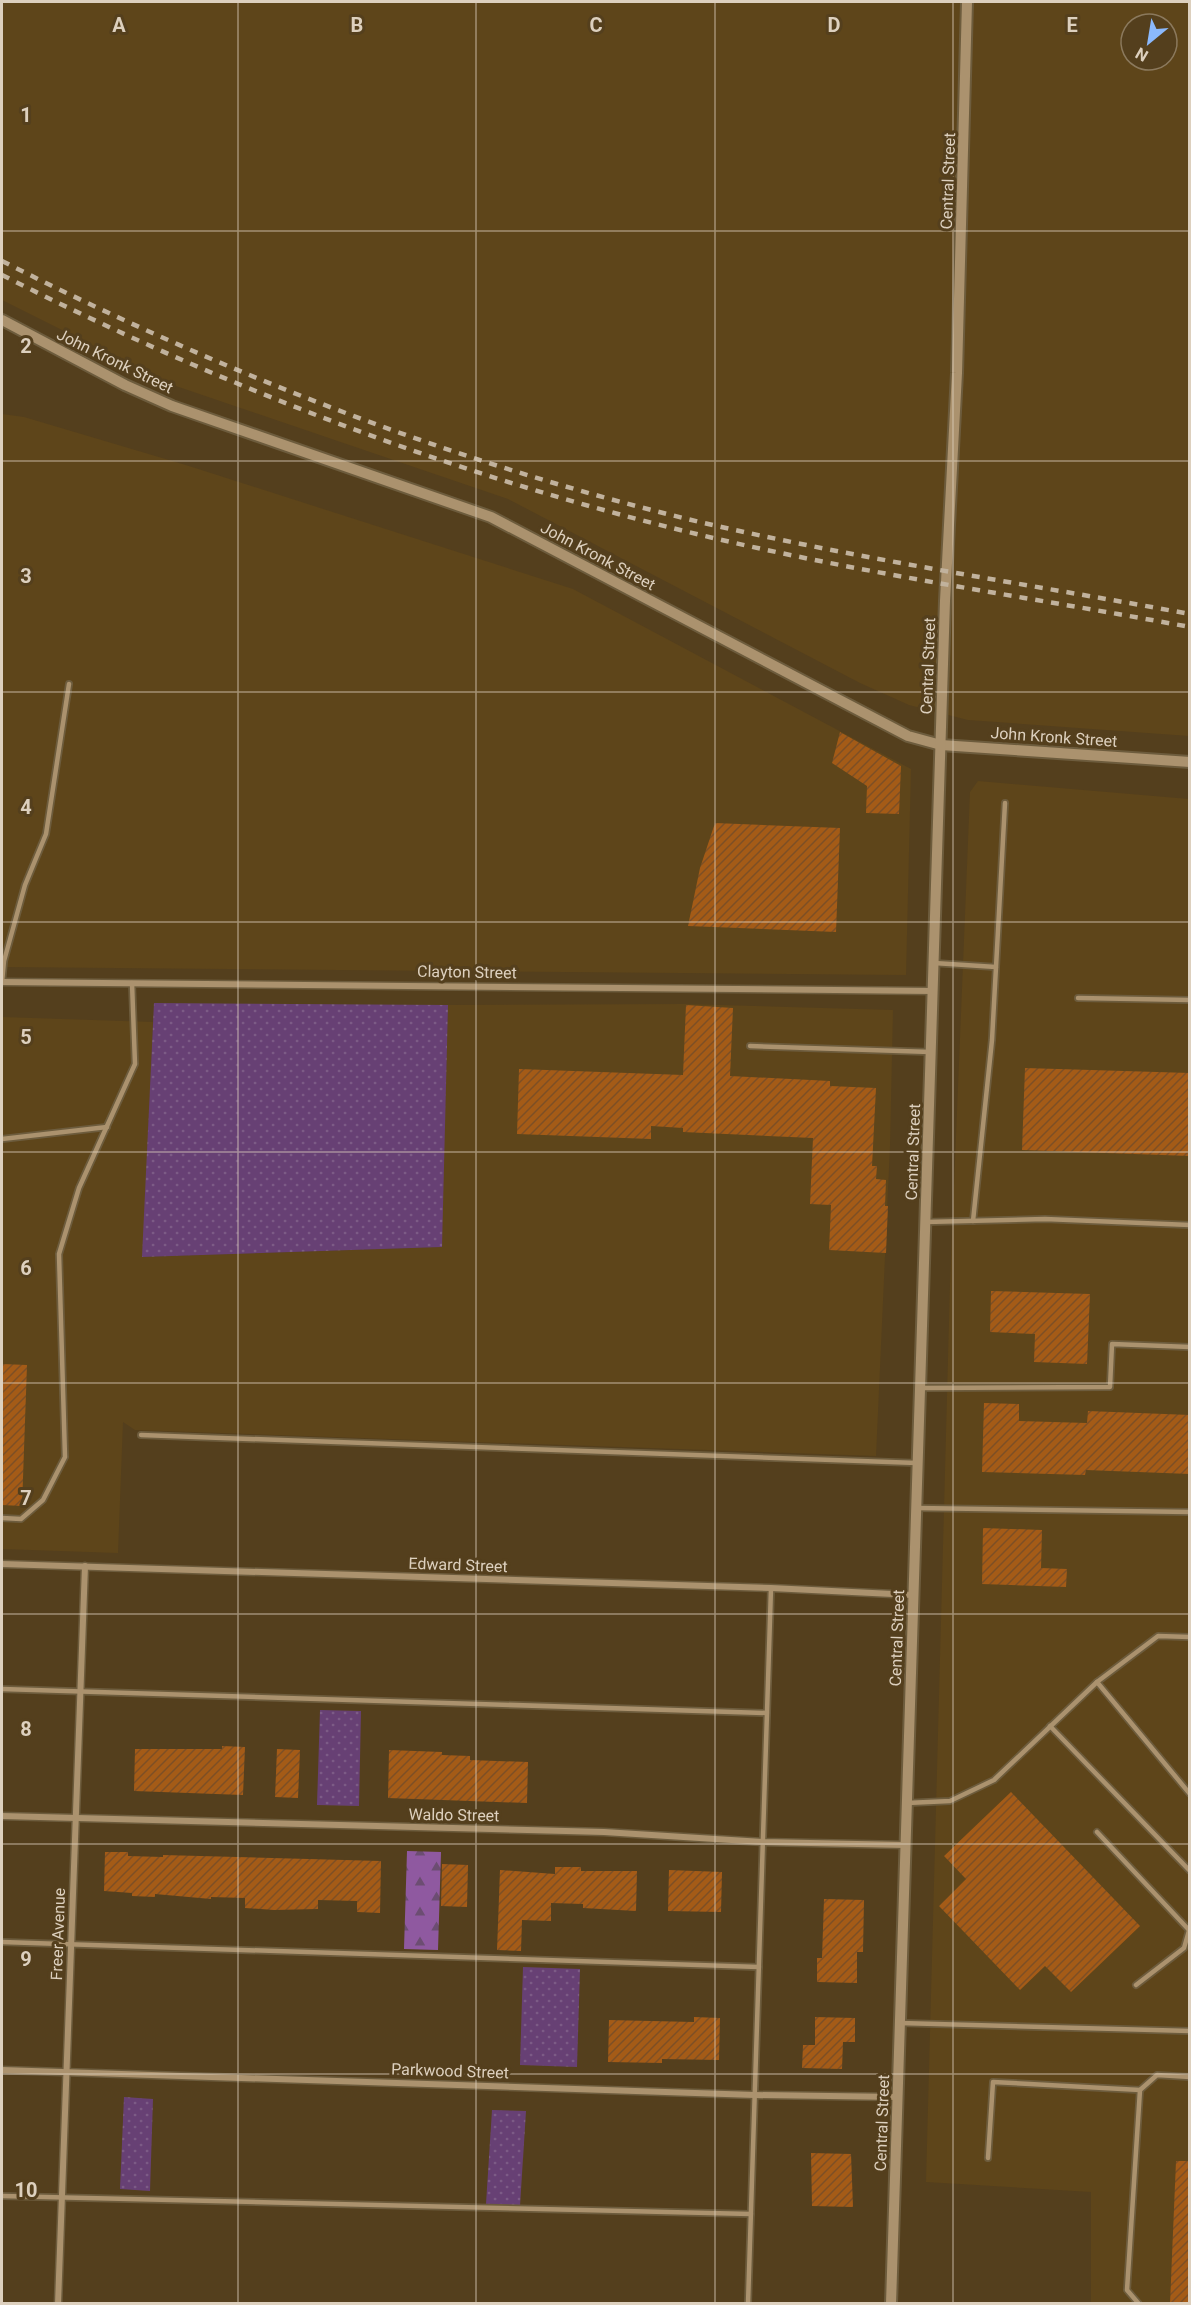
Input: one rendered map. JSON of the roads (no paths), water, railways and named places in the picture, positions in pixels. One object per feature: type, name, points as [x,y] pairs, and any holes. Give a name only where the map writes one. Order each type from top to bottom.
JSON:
[{"type":"street","name":"Central Street","points":[[891,2304],[945,593],[957,372],[967,2]]},
{"type":"street","name":"John Kronk Street","points":[[2,320],[125,385],[172,406],[491,517],[908,736],[941,745],[1190,762]]},
{"type":"street","name":"Clayton Street","points":[[2,981],[933,991]]},
{"type":"street","name":"Edward Street","points":[[2,1564],[771,1588],[913,1595]]},
{"type":"street","name":"Freer Avenue","points":[[58,2304],[86,1566]]},
{"type":"street","name":"Waldo Street","points":[[2,1816],[604,1832],[763,1842],[905,1845]]},
{"type":"street","name":"Parkwood Street","points":[[2,2070],[755,2095],[897,2097]]},
{"type":"lane","points":[[2,981],[4,961],[25,885],[46,834],[69,684]]},
{"type":"lane","points":[[973,1221],[992,1040],[1005,802]]},
{"type":"lane","points":[[934,963],[996,967]]},
{"type":"lane","points":[[2,1518],[21,1519],[44,1500],[65,1457],[59,1254],[79,1188],[135,1064],[132,983]]},
{"type":"lane","points":[[1078,998],[1190,1000]]},
{"type":"lane","points":[[750,1046],[931,1052]]},
{"type":"lane","points":[[2,1139],[107,1127]]},
{"type":"lane","points":[[925,1221],[1046,1219],[1190,1225]]},
{"type":"lane","points":[[920,1388],[1110,1387],[1113,1344],[1190,1347]]},
{"type":"lane","points":[[141,1436],[917,1463]]},
{"type":"lane","points":[[916,1508],[1190,1512]]},
{"type":"lane","points":[[748,2304],[771,1588]]},
{"type":"lane","points":[[906,1803],[950,1801],[994,1780],[1097,1682],[1158,1636],[1190,1637]]},
{"type":"lane","points":[[1097,1682],[1190,1794]]},
{"type":"lane","points":[[2,1689],[767,1713]]},
{"type":"lane","points":[[1050,1726],[1190,1871]]},
{"type":"lane","points":[[1097,1832],[1189,1929],[1184,1948],[1136,1985]]},
{"type":"lane","points":[[2,1942],[759,1967]]},
{"type":"lane","points":[[900,2023],[1190,2031]]},
{"type":"lane","points":[[988,2157],[993,2082],[1140,2090],[1157,2075],[1190,2077]]},
{"type":"lane","points":[[1139,2304],[1127,2290],[1140,2090]]},
{"type":"lane","points":[[2,2196],[751,2214]]},
{"type":"railway","points":[[2,261],[171,341],[258,378],[345,413],[522,473],[613,500],[764,536],[885,560],[1190,614]]},
{"type":"railway","points":[[2,275],[88,317],[264,395],[444,461],[536,490],[628,517],[780,553],[897,576],[1190,627]]}]
